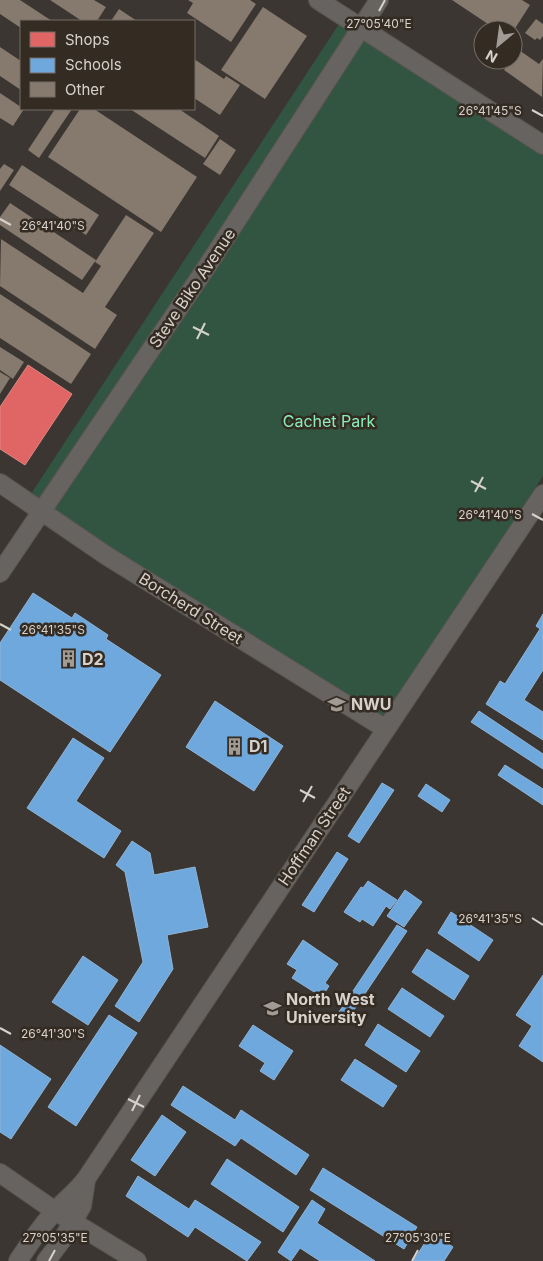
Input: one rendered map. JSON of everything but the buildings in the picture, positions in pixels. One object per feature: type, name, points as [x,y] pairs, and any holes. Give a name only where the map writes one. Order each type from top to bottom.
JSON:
[{"type":"street","points":[[318,0],[543,145]]},
{"type":"street","name":"Steve Biko Avenue","points":[[0,573],[208,265],[379,0]]},
{"type":"street","name":"Borcherd Street","points":[[0,483],[43,510],[107,556],[386,729]]},
{"type":"street","name":"Hoffman Street","points":[[18,1261],[41,1227],[55,1211],[70,1199],[86,1179],[543,494]]},
{"type":"street","points":[[0,1173],[55,1211],[137,1261]]},
{"type":"street","name":"Hoffman Street","points":[[46,1261],[82,1206],[86,1179]]},
{"type":"green space","name":"Cachet Park","points":[[343,18],[543,149],[543,476],[377,728],[27,500]]},
{"type":"place","name":"D2","points":[[68,659]]},
{"type":"place","name":"NWU","points":[[337,704]]},
{"type":"place","name":"D1","points":[[235,746]]},
{"type":"place","name":"North West University","points":[[272,1008]]}]
